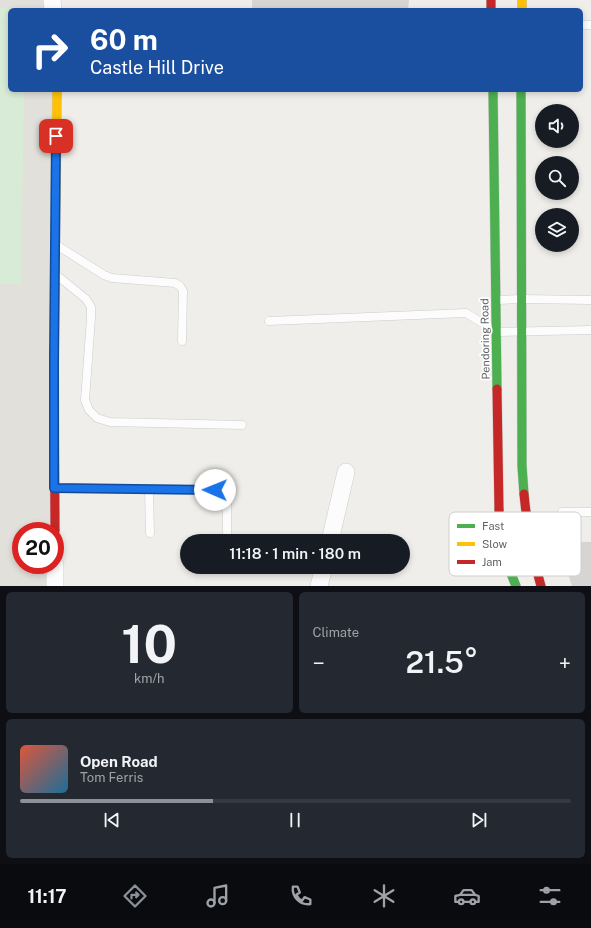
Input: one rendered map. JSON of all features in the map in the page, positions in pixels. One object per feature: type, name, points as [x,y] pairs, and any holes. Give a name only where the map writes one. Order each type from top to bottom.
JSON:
[{"type":"main road","points":[[55,522],[54,364],[56,92]]},
{"type":"main road","name":"Pendoring Road","points":[[493,92],[499,512]]},
{"type":"main road","points":[[521,92],[522,466],[526,512]]},
{"type":"main road","name":"Pendoring Road","points":[[512,576],[516,586]]},
{"type":"main road","points":[[538,576],[541,586]]},
{"type":"street","points":[[332,534],[346,472]]},
{"type":"street","points":[[55,574],[55,586]]},
{"type":"street","points":[[319,586],[322,574]]},
{"type":"lane","points":[[55,244],[104,275],[112,278],[175,283],[180,286],[183,290],[182,341]]},
{"type":"lane","points":[[55,274],[86,299],[91,307],[86,400],[89,410],[97,418],[110,422],[242,425]]},
{"type":"lane","points":[[496,300],[591,300]]},
{"type":"lane","points":[[269,321],[466,313],[497,332],[591,330]]},
{"type":"lane","points":[[54,488],[215,490],[223,495],[227,504],[227,534]]},
{"type":"lane","points":[[149,489],[150,533]]},
{"type":"lane","points":[[562,512],[591,512]]},
{"type":"shaded area","points":[[0,0],[52,0],[52,8],[8,8],[8,92],[52,92],[51,522],[12,522],[12,574],[51,574],[51,586],[0,586]]},
{"type":"green space","points":[[0,8],[8,8],[8,92],[24,92],[21,284],[0,284]]},
{"type":"building","points":[[252,0],[409,0],[408,8],[252,8]]},
{"type":"building","points":[[581,542],[591,542],[591,586],[572,586],[569,576],[581,576]]},
{"type":"traffic: fast","points":[[493,92],[497,389]]},
{"type":"traffic: fast","points":[[521,92],[522,466],[524,494]]},
{"type":"traffic: fast","points":[[512,576],[516,586]]},
{"type":"traffic: slow","points":[[522,0],[522,8]]},
{"type":"traffic: slow","points":[[54,348],[57,92]]},
{"type":"traffic: jam","points":[[491,0],[491,8]]},
{"type":"traffic: jam","points":[[54,348],[55,522]]},
{"type":"traffic: jam","points":[[497,389],[499,510]]},
{"type":"traffic: jam","points":[[524,494],[526,512]]},
{"type":"traffic: jam","points":[[538,576],[541,586]]},
{"type":"route","points":[[56,136],[54,488],[215,490]]}]
